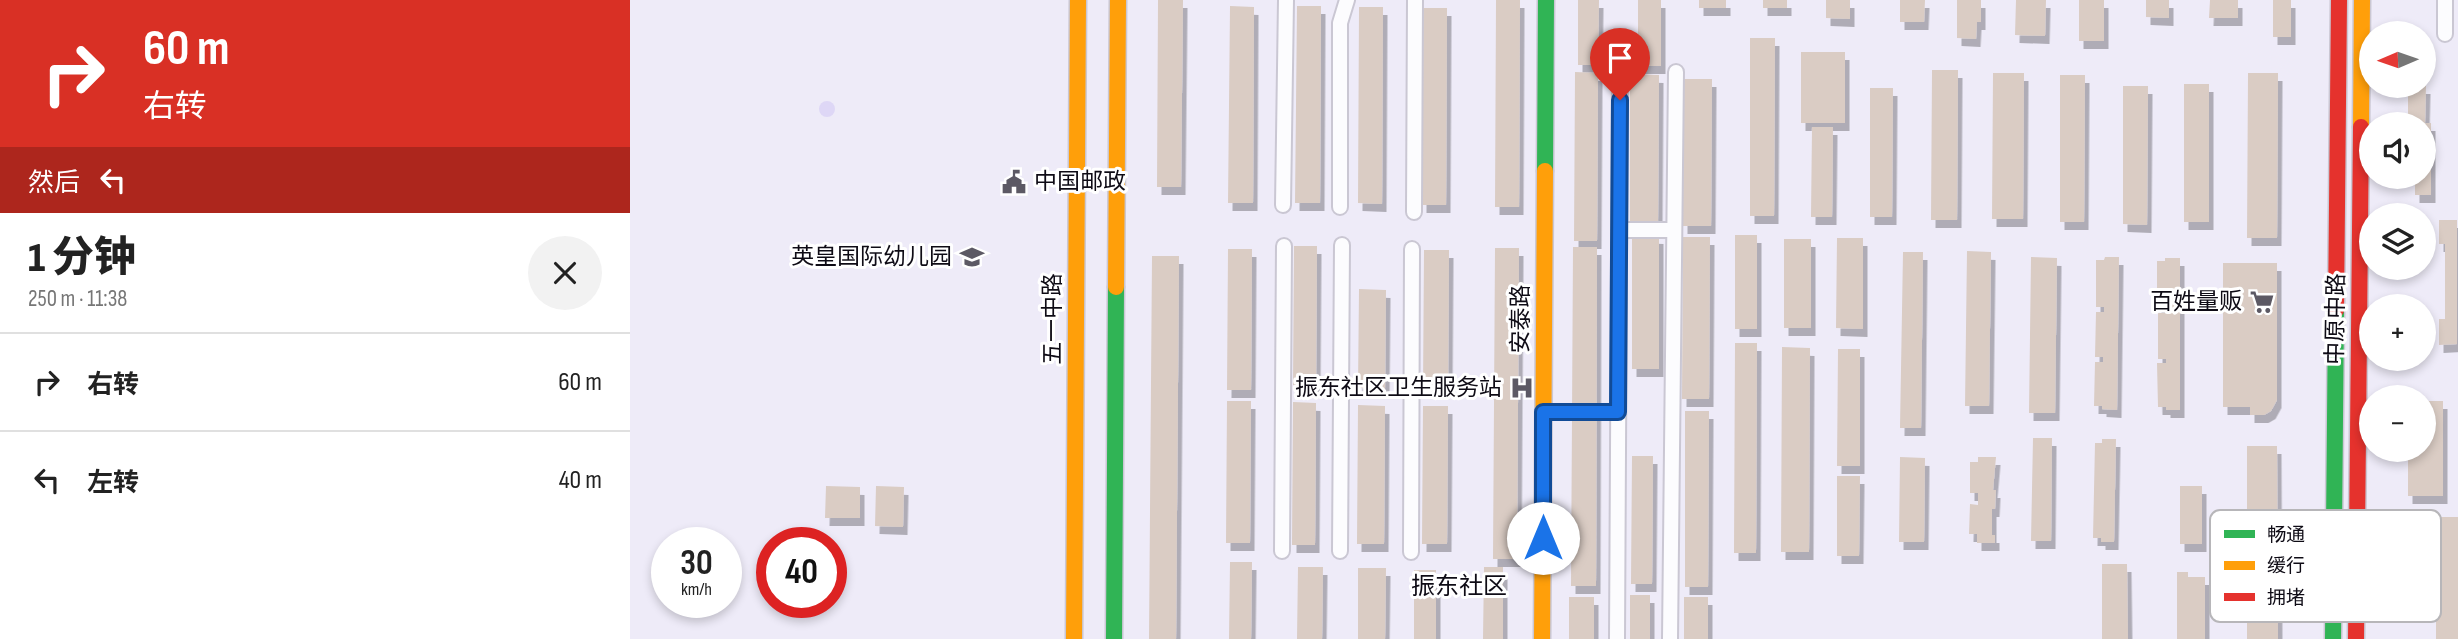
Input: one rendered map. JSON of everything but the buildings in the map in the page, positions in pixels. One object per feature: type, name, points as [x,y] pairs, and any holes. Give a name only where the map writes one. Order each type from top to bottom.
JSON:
[{"type":"street","name":"五一中路","points":[[1074,639],[1078,0]]},
{"type":"street","points":[[1114,639],[1118,0]]},
{"type":"street","points":[[1283,205],[1286,0]]},
{"type":"street","points":[[1340,207],[1340,23],[1346,0]]},
{"type":"street","points":[[1414,212],[1415,0]]},
{"type":"street","name":"安泰路","points":[[1542,639],[1546,0]]},
{"type":"street","name":"中原中路","points":[[2334,510],[2339,0]]},
{"type":"street","name":"中原中路","points":[[2357,510],[2362,0]]},
{"type":"street","points":[[2445,0],[2445,34]]},
{"type":"street","points":[[1670,639],[1676,72]]},
{"type":"street","points":[[1617,639],[1620,74]]},
{"type":"street","points":[[1619,230],[1674,230]]},
{"type":"street","points":[[1340,551],[1342,245]]},
{"type":"street","points":[[1282,551],[1284,246]]},
{"type":"street","points":[[1411,552],[1412,249]]},
{"type":"street","points":[[1543,412],[1618,412]]},
{"type":"shaded area","points":[[827,101],[833,103],[833,115],[827,117],[821,115],[819,109],[821,103]]},
{"type":"traffic: fast","points":[[1545,171],[1546,0]]},
{"type":"traffic: fast","points":[[1114,639],[1116,287]]},
{"type":"traffic: fast","points":[[2334,510],[2336,310]]},
{"type":"traffic: fast","points":[[2333,622],[2333,639]]},
{"type":"traffic: slow","points":[[1074,639],[1078,0]]},
{"type":"traffic: slow","points":[[1116,287],[1118,0]]},
{"type":"traffic: slow","points":[[2361,112],[2362,0]]},
{"type":"traffic: slow","points":[[1542,639],[1545,171]]},
{"type":"traffic: jam","points":[[2336,310],[2339,0]]},
{"type":"traffic: jam","points":[[2357,510],[2360,189]]},
{"type":"traffic: jam","points":[[2356,622],[2356,639]]},
{"type":"place","name":"中国邮政","points":[[1014,182]]},
{"type":"place","name":"英皇国际幼儿园","points":[[972,257]]},
{"type":"place","name":"百姓量贩","points":[[2262,302]]},
{"type":"place","name":"振东社区卫生服务站","points":[[1522,388]]},
{"type":"district","name":"振东社区","points":[[1459,586]]},
{"type":"route","points":[[1543,538],[1543,412],[1618,412],[1620,100]]}]
